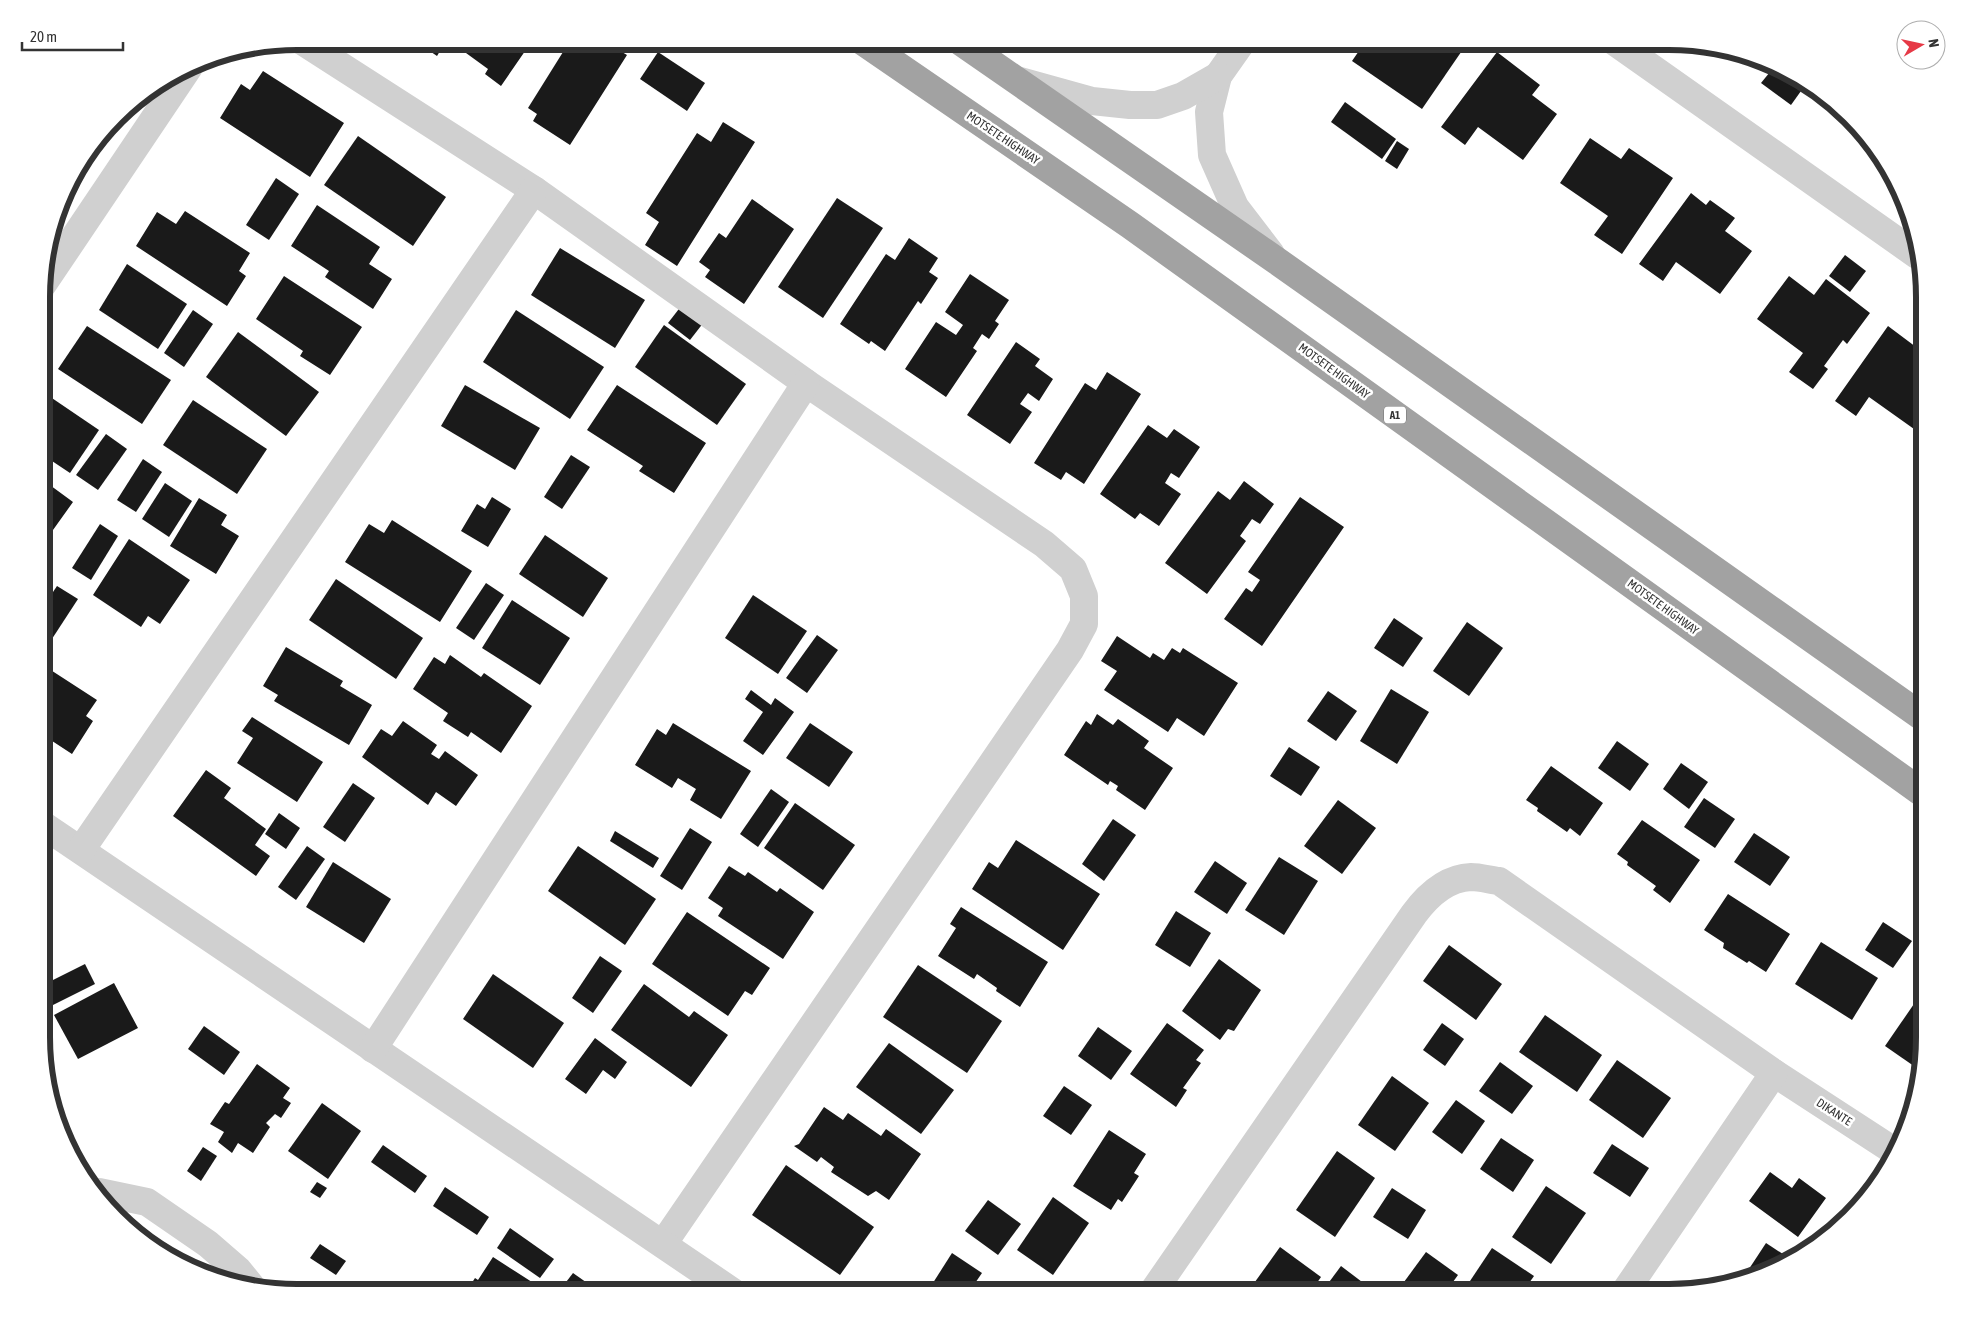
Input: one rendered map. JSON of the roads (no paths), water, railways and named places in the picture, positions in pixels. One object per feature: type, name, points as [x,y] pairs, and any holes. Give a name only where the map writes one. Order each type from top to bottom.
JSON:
[{"type":"highway","name":"MOTSETE HIGHWAY","points":[[874,50],[1138,231],[1916,788]]},
{"type":"highway","points":[[973,50],[1277,261],[1916,712]]},
{"type":"street","points":[[316,50],[534,190],[806,383],[1044,544],[1073,569],[1084,596],[1084,624],[1070,650],[663,1244]]},
{"type":"street","points":[[1236,50],[1218,76],[1209,112],[1212,155],[1235,207],[1277,261]]},
{"type":"street","points":[[1636,50],[1911,250]]},
{"type":"street","points":[[1018,81],[1092,101],[1130,105],[1157,105],[1183,96],[1218,76]]},
{"type":"street","points":[[52,271],[181,79]]},
{"type":"street","points":[[82,850],[534,190]]},
{"type":"street","points":[[373,1049],[806,383]]},
{"type":"street","points":[[50,829],[720,1284]]},
{"type":"street","name":"DIKANTE","points":[[1158,1284],[1426,898],[1445,883],[1471,877],[1499,881],[1774,1072],[1890,1148]]},
{"type":"street","points":[[1630,1284],[1774,1072]]},
{"type":"street","points":[[106,1193],[147,1202],[208,1244],[245,1278]]}]
